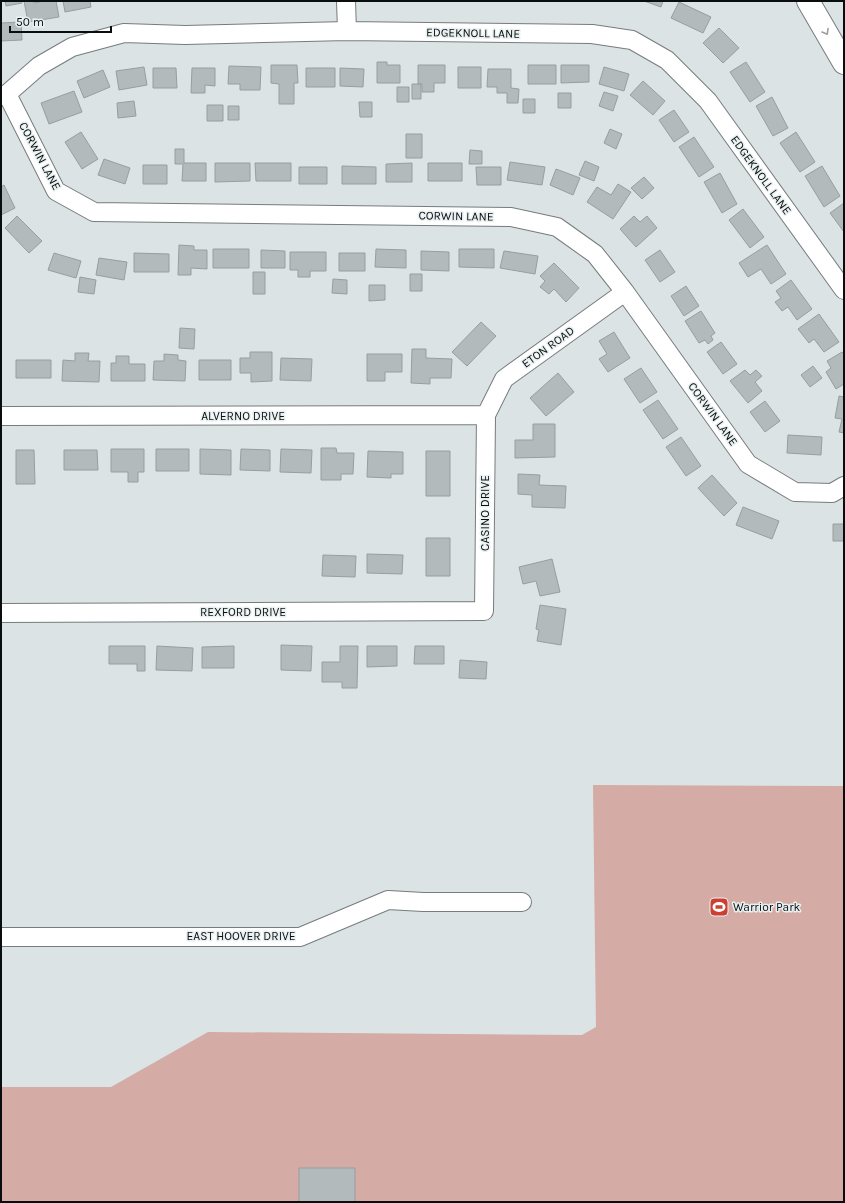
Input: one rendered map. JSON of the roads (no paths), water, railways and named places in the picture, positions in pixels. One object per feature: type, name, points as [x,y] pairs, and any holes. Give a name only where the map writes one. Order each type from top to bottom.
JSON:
[{"type":"highway","points":[[808,1],[844,63]]},
{"type":"street","points":[[346,1],[347,31]]},
{"type":"street","name":"EDGEKNOLL LANE","points":[[4,95],[39,66],[72,47],[124,33],[185,34],[347,31],[592,34],[632,40],[667,60],[708,101],[844,290]]},
{"type":"street","name":"CORWIN LANE","points":[[4,95],[56,191],[94,212],[511,217],[557,227],[595,254],[625,292],[748,464],[795,492],[832,493],[844,486]]},
{"type":"street","name":"ETON ROAD","points":[[486,415],[504,379],[625,292]]},
{"type":"street","name":"ALVERNO DRIVE","points":[[1,416],[486,415]]},
{"type":"street","name":"CASINO DRIVE","points":[[484,612],[486,415]]},
{"type":"street","name":"REXFORD DRIVE","points":[[1,613],[484,612]]},
{"type":"street","name":"EAST HOOVER DRIVE","points":[[1,936],[300,937],[388,900],[431,902],[522,902]]},
{"type":"place","name":"Warrior Park","points":[[719,907]]}]
